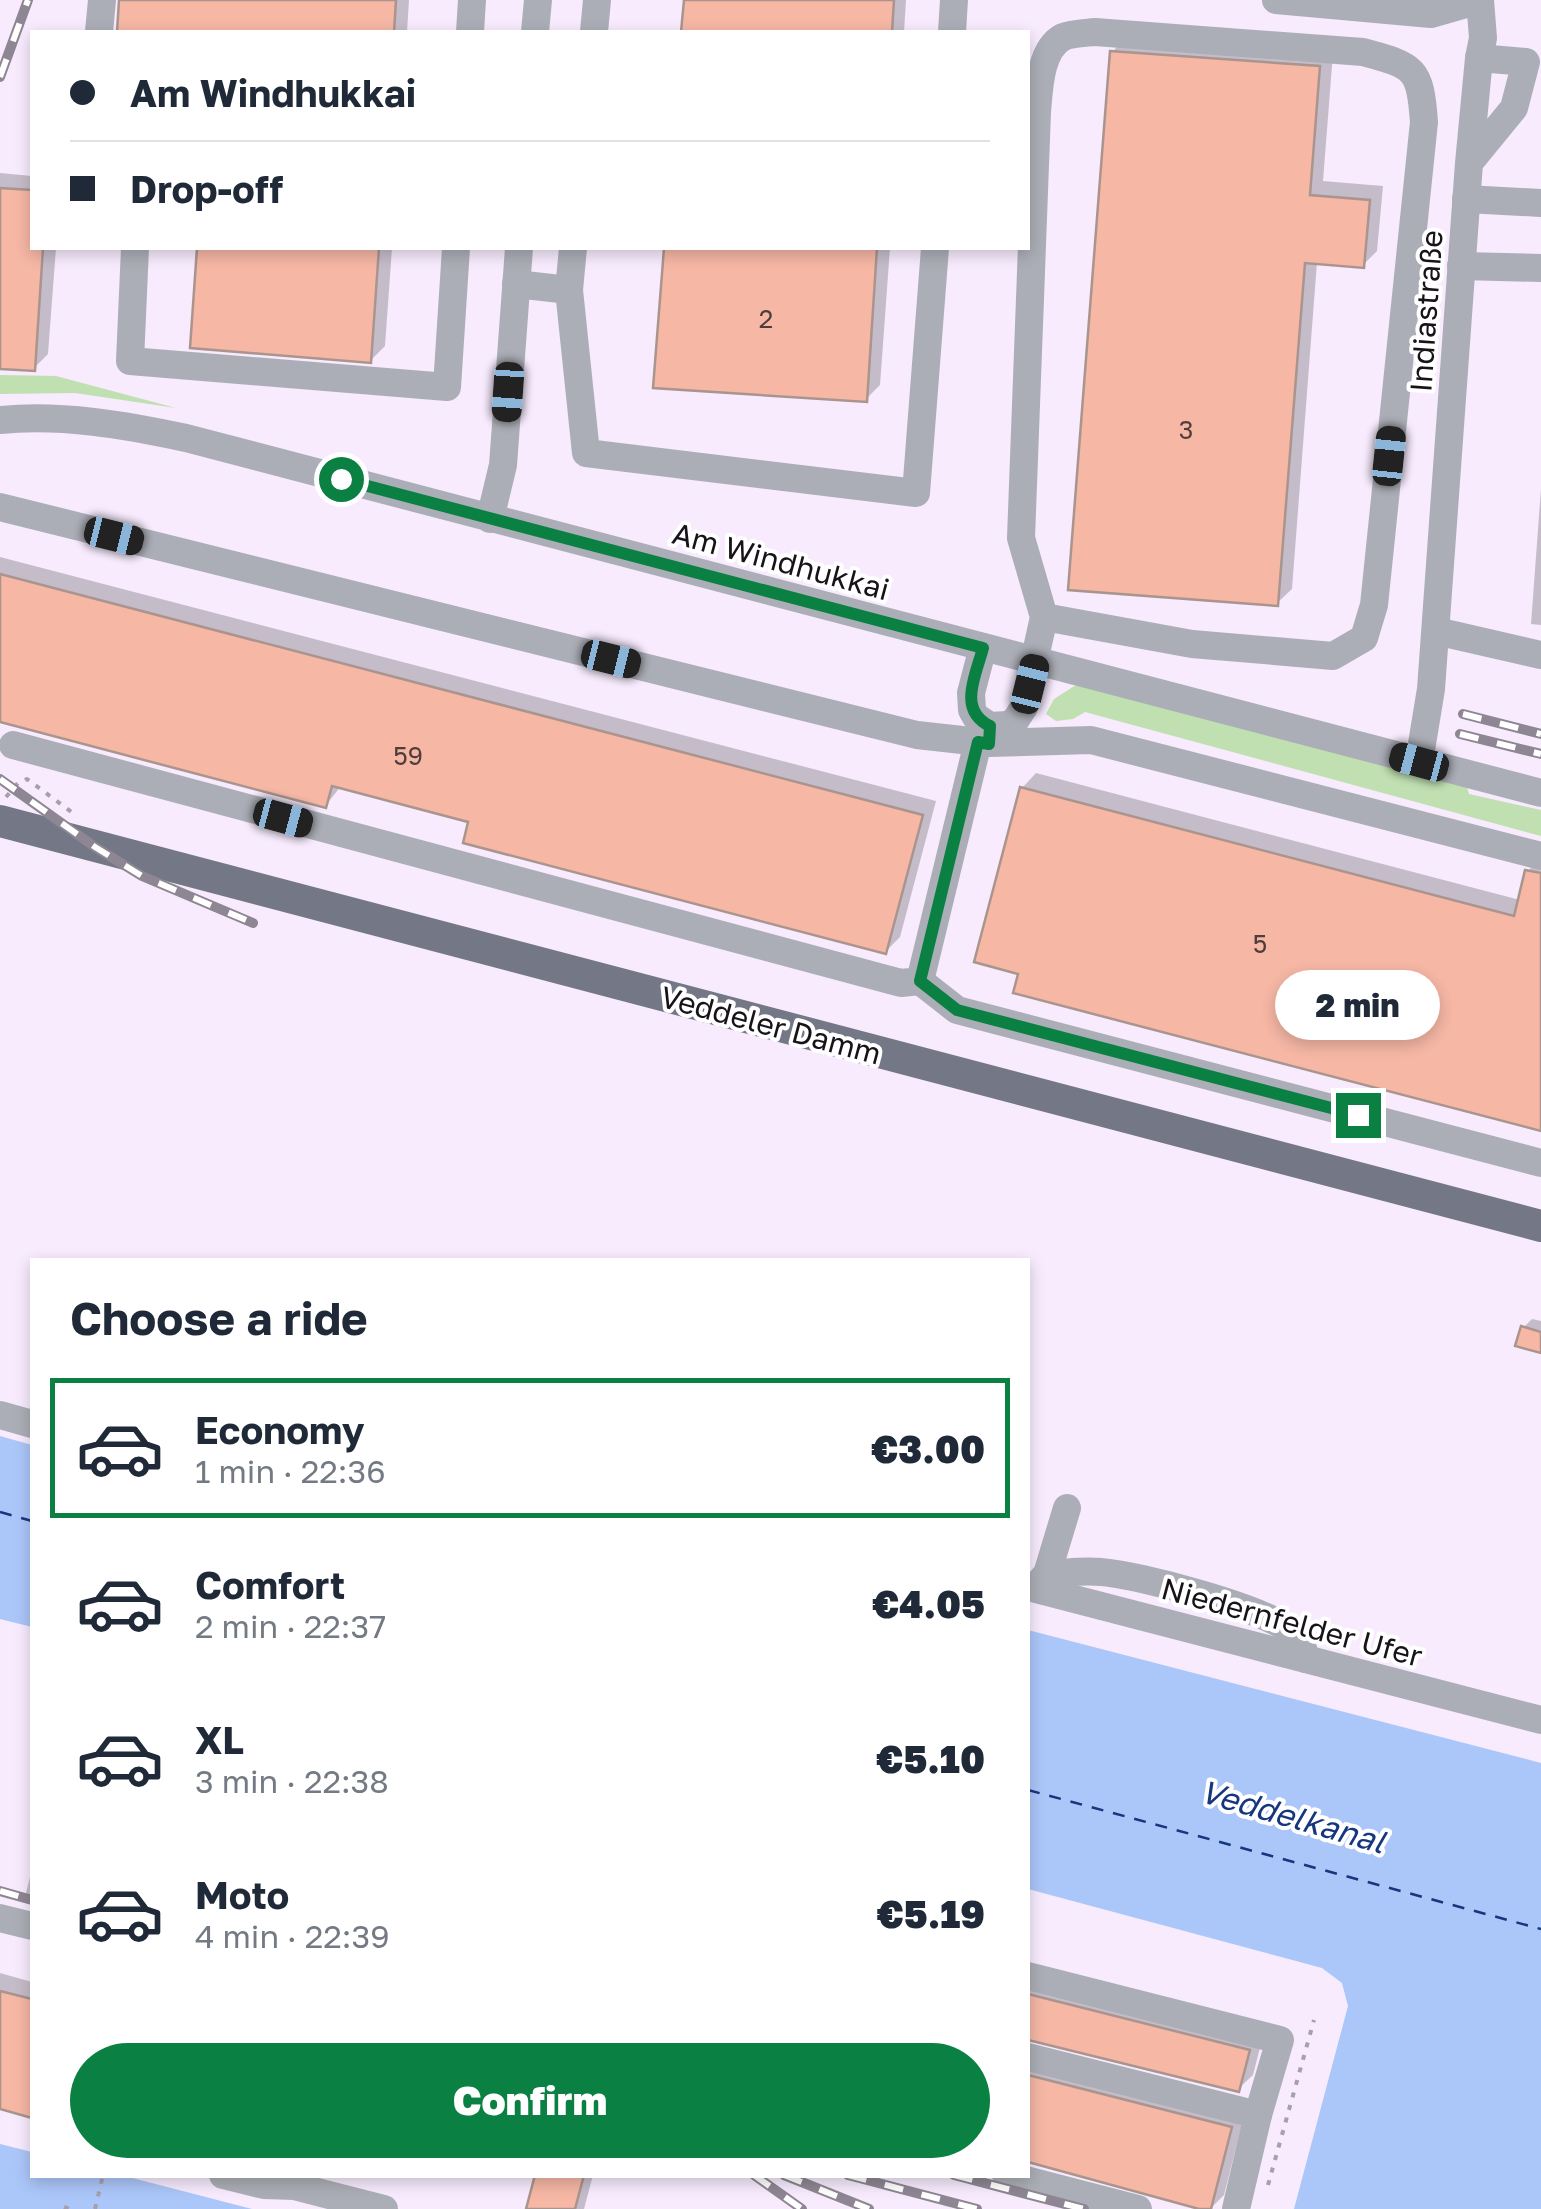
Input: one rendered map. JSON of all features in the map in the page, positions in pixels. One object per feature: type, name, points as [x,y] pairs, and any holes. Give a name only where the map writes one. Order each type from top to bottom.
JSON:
[{"type":"main road","name":"Veddeler Damm","points":[[1,821],[1541,1226]]},
{"type":"street","points":[[99,30],[102,0]]},
{"type":"street","points":[[470,30],[472,0]]},
{"type":"street","points":[[535,30],[538,0]]},
{"type":"street","points":[[594,30],[597,0]]},
{"type":"street","points":[[952,30],[954,0]]},
{"type":"street","points":[[1276,0],[1431,14],[1480,0]]},
{"type":"street","name":"Indiastraße","points":[[1419,762],[1432,689],[1466,199],[1483,38],[1480,0]]},
{"type":"street","points":[[986,737],[1020,714],[1044,617],[1022,538],[1037,112],[1040,78],[1052,46],[1064,36],[1096,32],[1363,52],[1414,71],[1422,87],[1424,122],[1374,605],[1364,638],[1333,656],[1192,644],[1044,617]]},
{"type":"street","points":[[1469,163],[1514,108],[1526,62],[1479,58]]},
{"type":"street","points":[[1466,199],[1541,203]]},
{"type":"street","points":[[135,250],[130,361],[447,387],[456,250]]},
{"type":"street","points":[[490,518],[503,465],[519,250]]},
{"type":"street","points":[[573,250],[569,290],[586,453],[916,493],[935,250]]},
{"type":"street","points":[[1462,266],[1541,268]]},
{"type":"street","points":[[516,284],[569,290]]},
{"type":"street","name":"Am Windhukkai","points":[[0,420],[47,418],[144,429],[1541,793]]},
{"type":"street","points":[[0,507],[916,736],[1090,740],[1541,856]]},
{"type":"street","points":[[1436,631],[1541,655]]},
{"type":"street","points":[[920,981],[986,737],[970,701],[983,648]]},
{"type":"street","points":[[13,745],[901,983],[920,981],[957,1010],[1541,1163]]},
{"type":"street","points":[[0,1415],[30,1423]]},
{"type":"street","points":[[1036,1583],[1067,1508]]},
{"type":"street","name":"Niedernfelder Ufer","points":[[1036,1583],[1541,1720]]},
{"type":"street","points":[[0,1918],[30,1926]]},
{"type":"street","points":[[1030,1977],[1280,2040],[1236,2209]]},
{"type":"street","points":[[1030,2057],[1258,2115]]},
{"type":"street","points":[[235,2178],[264,2185],[279,2180],[384,2209]]},
{"type":"street","points":[[1018,2178],[1138,2209]]},
{"type":"path","points":[[1266,2190],[1314,2020]]},
{"type":"path","points":[[95,2209],[103,2178]]},
{"type":"green space","points":[[0,375],[56,376],[176,408],[75,393],[0,394]]},
{"type":"green space","points":[[1076,685],[1467,787],[1469,794],[1541,810],[1541,836],[1085,712],[1073,719],[1056,721],[1046,714],[1054,699]]},
{"type":"water","points":[[0,1436],[30,1444],[30,1626],[0,1619]]},
{"type":"water","name":"Veddelkanal","points":[[1030,1631],[1541,1763],[1541,2209],[1294,2209],[1348,2006],[1342,1983],[1322,1968],[1030,1890]]},
{"type":"water","points":[[0,2144],[30,2152],[30,2178],[133,2178],[252,2209],[0,2209]]},
{"type":"building","points":[[119,0],[396,0],[394,30],[117,30]]},
{"type":"building","points":[[684,0],[894,0],[892,30],[681,30]]},
{"type":"building","points":[[1110,51],[1320,66],[1310,195],[1370,200],[1364,268],[1305,263],[1278,606],[1068,590]]},
{"type":"building","points":[[0,188],[30,190],[30,250],[43,250],[35,371],[0,369]]},
{"type":"building","points":[[197,250],[379,250],[371,363],[190,348]]},
{"type":"building","points":[[664,250],[877,250],[867,402],[653,388]]},
{"type":"building","points":[[0,574],[923,815],[886,954],[463,843],[468,822],[332,786],[326,808],[0,722]]},
{"type":"building","points":[[1020,787],[1514,916],[1525,870],[1541,873],[1541,1131],[1013,993],[1018,974],[974,962]]},
{"type":"building","points":[[1521,1326],[1541,1332],[1541,1353],[1515,1346]]},
{"type":"building","points":[[0,1991],[30,1998],[30,2117],[0,2109]]},
{"type":"building","points":[[1030,1995],[1250,2050],[1239,2092],[1030,2040]]},
{"type":"building","points":[[1030,2076],[1232,2127],[1211,2209],[1030,2163]]},
{"type":"building","points":[[534,2178],[583,2178],[575,2209],[526,2209]]},
{"type":"ferry route","points":[[0,1512],[30,1520]]},
{"type":"ferry route","points":[[1030,1791],[1541,1929]]},
{"type":"railway","points":[[0,77],[28,0]]},
{"type":"railway","points":[[1463,714],[1541,734]]},
{"type":"railway","points":[[1460,734],[1541,754]]},
{"type":"railway","points":[[0,779],[142,876],[253,923]]},
{"type":"railway","points":[[0,1891],[30,1899]]},
{"type":"railway","points":[[758,2178],[802,2209]]},
{"type":"railway","points":[[792,2178],[869,2209]]},
{"type":"railway","points":[[859,2178],[977,2209]]},
{"type":"railway","points":[[965,2178],[1084,2209]]},
{"type":"route","points":[[341,479],[983,648],[970,701],[976,717],[990,726],[989,744],[978,742],[920,981],[957,1010],[1358,1115]]}]
